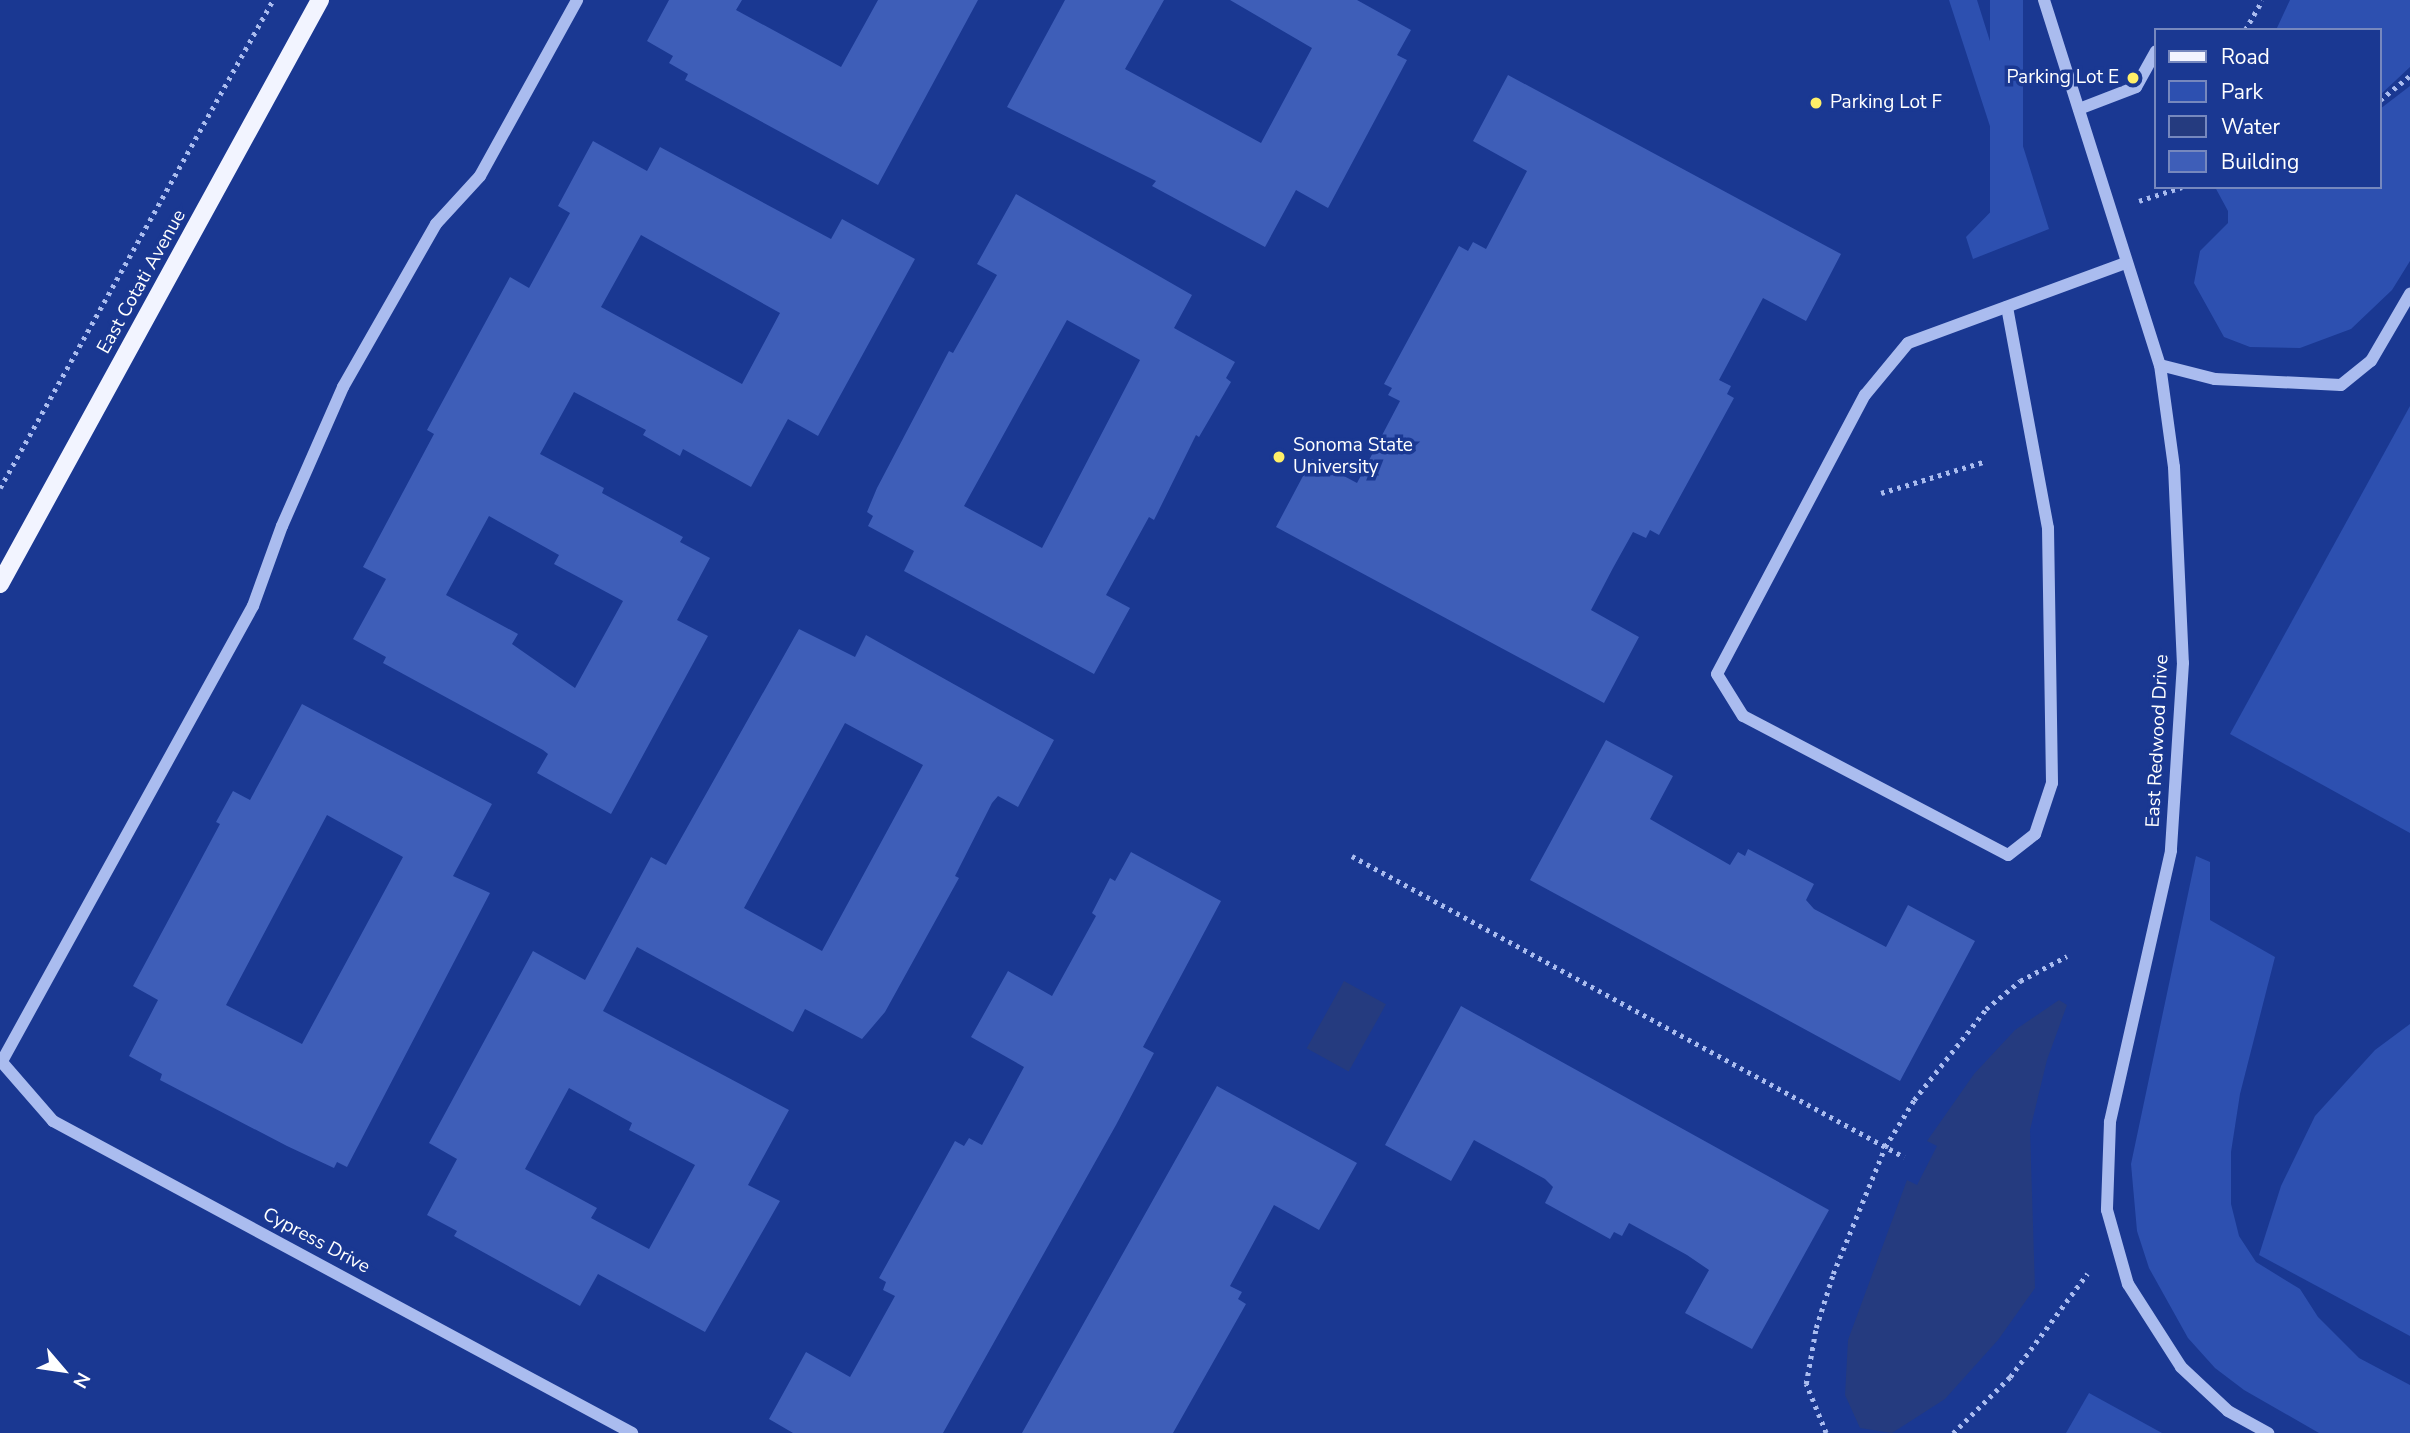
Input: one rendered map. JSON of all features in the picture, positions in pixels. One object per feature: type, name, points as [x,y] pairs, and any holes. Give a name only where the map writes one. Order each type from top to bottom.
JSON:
[{"type":"main road","name":"East Cotati Avenue","points":[[0,584],[320,0]]},
{"type":"street","points":[[1,1061],[248,615],[282,526],[343,387],[436,224],[480,176],[578,0]]},
{"type":"street","name":"East Redwood Drive","points":[[2044,0],[2160,365],[2174,467],[2183,663],[2171,851],[2110,1122],[2107,1210],[2128,1284],[2181,1367],[2228,1411],[2268,1433]]},
{"type":"street","points":[[2079,109],[2136,87],[2154,55]]},
{"type":"street","points":[[2007,307],[2048,528],[2052,783],[2035,834],[2008,855],[1743,716],[1717,674],[1864,395],[1908,343],[2126,263]]},
{"type":"street","points":[[2160,365],[2215,379],[2342,385],[2371,361],[2410,294]]},
{"type":"street","name":"Cypress Drive","points":[[1,1061],[53,1121],[632,1433]]},
{"type":"path","points":[[0,488],[274,0]]},
{"type":"path","points":[[2246,28],[2262,0]]},
{"type":"path","points":[[2382,98],[2410,76]]},
{"type":"path","points":[[2156,196],[2160,189]]},
{"type":"path","points":[[2139,201],[2176,189]]},
{"type":"path","points":[[1881,493],[1986,461]]},
{"type":"path","points":[[1352,856],[1904,1157]]},
{"type":"path","points":[[1826,1433],[1806,1384],[1816,1328],[1833,1274],[1885,1147],[1914,1100],[1986,1009],[2021,981],[2067,956]]},
{"type":"path","points":[[1953,1433],[2010,1377],[2087,1274]]},
{"type":"green space","points":[[1949,0],[1977,0],[2049,229],[1973,259],[1966,237],[2011,191]]},
{"type":"green space","points":[[1990,0],[2023,0],[2023,223],[1990,223]]},
{"type":"green space","points":[[2290,0],[2410,0],[2410,67],[2382,93],[2382,28],[2277,28]]},
{"type":"green space","points":[[2410,86],[2410,261],[2392,290],[2351,329],[2300,348],[2250,347],[2224,337],[2194,283],[2200,251],[2228,223],[2228,211],[2216,189],[2382,189],[2382,107]]},
{"type":"green space","points":[[2410,406],[2410,833],[2230,734]]},
{"type":"green space","points":[[2196,856],[2210,862],[2210,920],[2275,957],[2240,1094],[2231,1152],[2231,1204],[2239,1236],[2256,1262],[2300,1289],[2318,1317],[2359,1358],[2410,1385],[2410,1433],[2319,1433],[2244,1390],[2215,1368],[2188,1338],[2149,1268],[2137,1231],[2131,1164]]},
{"type":"green space","points":[[2410,1024],[2410,1336],[2259,1255],[2281,1186],[2315,1116],[2375,1050]]},
{"type":"green space","points":[[2089,1393],[2162,1433],[2066,1433]]},
{"type":"water","points":[[1344,981],[1386,1004],[1349,1072],[1307,1048]]},
{"type":"water","points":[[2059,1000],[2067,1005],[2047,1060],[2030,1130],[2035,1288],[1998,1340],[1945,1399],[1892,1433],[1860,1428],[1845,1395],[1848,1340],[1907,1180],[1917,1185],[1937,1146],[1927,1141],[1974,1074],[2015,1030]]},
{"type":"building","points":[[669,0],[742,0],[736,10],[841,67],[878,0],[978,0],[878,185],[685,80],[688,74],[669,63],[673,56],[647,41]]},
{"type":"building","points":[[1065,0],[1164,0],[1125,69],[1261,143],[1312,48],[1230,0],[1357,0],[1411,30],[1397,55],[1407,60],[1328,208],[1296,190],[1265,247],[1152,186],[1156,181],[1007,107]]},
{"type":"building","points":[[1508,75],[1841,254],[1806,321],[1763,298],[1719,380],[1731,386],[1727,394],[1734,398],[1659,535],[1650,530],[1646,538],[1633,532],[1613,568],[1591,610],[1639,637],[1604,703],[1276,527],[1312,459],[1357,483],[1400,401],[1388,395],[1392,388],[1384,384],[1459,246],[1468,251],[1473,242],[1486,249],[1527,171],[1473,141]]},
{"type":"building","points":[[593,141],[647,171],[660,147],[831,239],[842,219],[915,259],[818,436],[788,419],[751,487],[683,449],[680,456],[643,435],[646,430],[574,392],[540,454],[604,488],[602,493],[683,537],[680,542],[710,558],[677,620],[708,636],[611,814],[537,773],[548,754],[543,750],[383,663],[386,657],[353,639],[386,579],[363,567],[434,434],[427,430],[510,277],[529,288],[570,213],[558,206]],"holes":[[[641,235],[780,313],[742,384],[601,307]],[[489,516],[559,555],[554,564],[623,601],[575,688],[512,644],[518,634],[446,595]]]},
{"type":"building","points":[[1016,194],[1192,295],[1174,328],[1235,362],[1226,378],[1231,382],[1199,437],[1196,435],[1154,520],[1149,517],[1106,595],[1130,608],[1094,674],[904,571],[914,551],[868,526],[873,516],[867,512],[877,488],[949,351],[953,353],[997,275],[977,264]],"holes":[[[1067,320],[1140,360],[1042,548],[964,506]]]},
{"type":"building","points":[[799,629],[855,657],[866,635],[1054,740],[1018,807],[998,796],[992,803],[955,876],[959,878],[885,1012],[862,1039],[805,1009],[793,1032],[637,947],[603,1011],[789,1110],[748,1185],[780,1201],[705,1332],[598,1274],[580,1306],[454,1236],[457,1231],[427,1215],[457,1159],[429,1143],[533,951],[585,980],[651,857],[666,865]],"holes":[[[845,723],[923,765],[822,951],[744,908]],[[569,1088],[632,1123],[629,1130],[695,1165],[649,1249],[591,1218],[597,1208],[525,1169]]]},
{"type":"building","points":[[302,704],[492,804],[453,876],[490,893],[347,1167],[337,1162],[334,1168],[287,1146],[160,1080],[162,1074],[129,1056],[158,1000],[133,986],[220,824],[216,822],[233,791],[250,800]],"holes":[[[327,815],[403,857],[302,1044],[226,1005]]]},
{"type":"building","points":[[1606,740],[1673,776],[1650,819],[1730,865],[1738,852],[1745,856],[1748,849],[1814,884],[1806,900],[1814,909],[1886,947],[1908,905],[1975,941],[1900,1081],[1530,880]]},
{"type":"building","points":[[1131,852],[1221,901],[1143,1047],[1154,1053],[943,1433],[793,1433],[769,1419],[806,1352],[850,1377],[895,1296],[883,1290],[886,1282],[879,1278],[955,1141],[964,1146],[969,1138],[982,1145],[1024,1067],[971,1037],[1008,971],[1052,996],[1096,916],[1092,913],[1110,878],[1115,881]]},
{"type":"building","points":[[1461,1006],[1829,1210],[1752,1349],[1685,1313],[1709,1270],[1687,1255],[1629,1223],[1622,1236],[1614,1232],[1610,1239],[1545,1203],[1553,1187],[1545,1179],[1474,1140],[1451,1181],[1385,1145]]},
{"type":"building","points":[[1217,1086],[1357,1163],[1319,1230],[1274,1205],[1230,1286],[1242,1292],[1238,1299],[1246,1304],[1173,1433],[1022,1433]]},
{"type":"place","name":"Parking Lot E","points":[[2133,78]]},
{"type":"place","name":"Parking Lot F","points":[[1816,103]]},
{"type":"place","name":"Sonoma State University","points":[[1279,457]]}]
